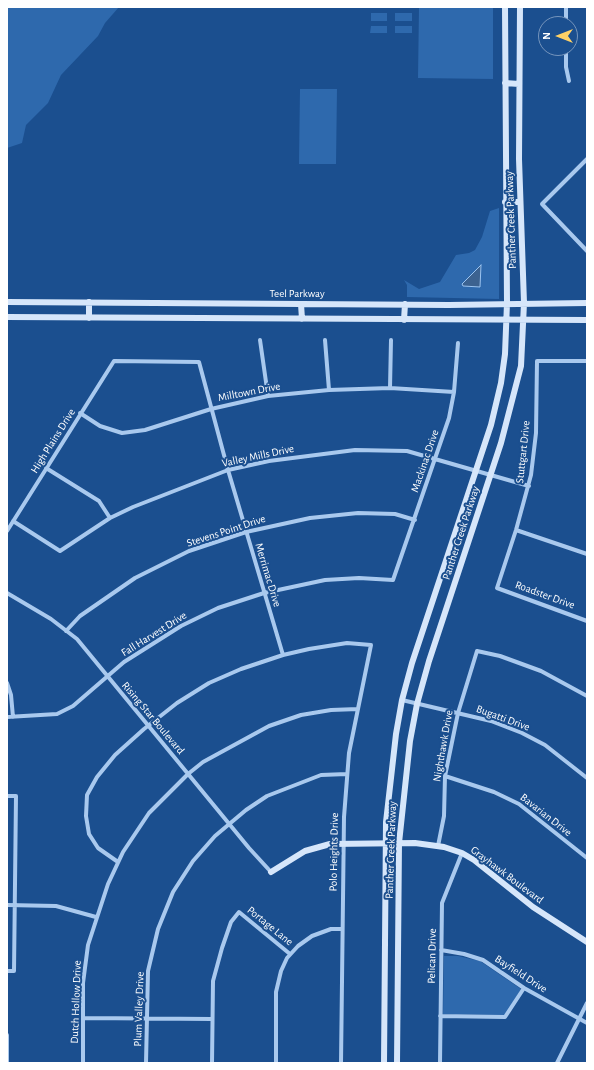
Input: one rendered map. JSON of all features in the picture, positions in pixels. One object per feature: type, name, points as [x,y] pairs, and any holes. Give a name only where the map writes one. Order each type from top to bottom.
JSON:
[{"type":"main road","name":"Panther Creek Parkway","points":[[384,1063],[385,843],[390,774],[402,700],[412,663],[491,425],[500,390],[507,320],[505,202],[505,7]]},
{"type":"main road","name":"Panther Creek Parkway","points":[[397,1063],[399,843],[407,758],[417,704],[429,661],[491,475],[510,411],[521,366],[524,303],[520,202],[520,7]]},
{"type":"main road","points":[[505,84],[519,84]]},
{"type":"main road","points":[[505,202],[520,202]]},
{"type":"main road","name":"Teel Parkway","points":[[7,302],[301,304],[587,303]]},
{"type":"main road","points":[[90,302],[90,318]]},
{"type":"main road","points":[[301,304],[302,319]]},
{"type":"main road","points":[[404,320],[405,304]]},
{"type":"main road","points":[[7,317],[587,320]]},
{"type":"main road","name":"Grayhawk Boulevard","points":[[271,872],[305,851],[330,844],[399,843],[438,846],[462,853],[494,876],[533,908],[587,942]]},
{"type":"street","points":[[566,56],[566,67],[569,81]]},
{"type":"street","points":[[587,160],[542,204],[587,251]]},
{"type":"street","points":[[583,247],[587,242]]},
{"type":"street","points":[[260,340],[268,396]]},
{"type":"street","points":[[325,340],[329,390]]},
{"type":"street","points":[[390,388],[391,340]]},
{"type":"street","name":"Mackinac Drive","points":[[393,580],[449,418],[454,392],[458,343]]},
{"type":"street","name":"High Plains Drive","points":[[7,531],[114,361],[199,362]]},
{"type":"street","name":"Stuttgart Drive","points":[[497,588],[529,486],[536,433],[537,361],[587,361]]},
{"type":"street","name":"Merrimac Drive","points":[[199,362],[228,470],[283,655]]},
{"type":"street","name":"Milltown Drive","points":[[80,413],[100,426],[122,433],[145,430],[211,409],[268,396],[329,390],[390,388],[454,392]]},
{"type":"street","name":"Valley Mills Drive","points":[[12,521],[60,551],[110,518],[176,489],[228,470],[269,461],[355,450],[407,451],[435,457],[529,486]]},
{"type":"street","points":[[46,468],[100,501],[110,518]]},
{"type":"street","name":"Stevens Point Drive","points":[[66,631],[80,616],[135,578],[189,551],[246,532],[310,518],[358,513],[395,514],[415,520]]},
{"type":"street","points":[[516,530],[586,552]]},
{"type":"street","name":"Fall Harvest Drive","points":[[7,717],[57,714],[73,706],[124,662],[180,626],[218,608],[264,593],[325,580],[359,578],[393,580]]},
{"type":"street","name":"Roadster Drive","points":[[497,588],[587,621]]},
{"type":"street","name":"Rising Star Boulevard","points":[[7,593],[51,619],[76,639],[229,824],[271,872]]},
{"type":"street","name":"Polo Heights Drive","points":[[283,655],[348,643],[371,645],[358,708],[347,774],[343,843],[341,1063]]},
{"type":"street","name":"Nighthawk Drive","points":[[438,846],[444,816],[445,776],[458,713],[476,651],[500,656],[541,671],[587,696]]},
{"type":"street","points":[[118,862],[98,848],[89,834],[86,816],[87,796],[97,777],[115,755],[148,725],[177,703],[209,684],[241,668],[283,655]]},
{"type":"street","points":[[7,683],[11,695],[13,717]]},
{"type":"street","name":"Bugatti Drive","points":[[402,700],[491,721],[522,733],[545,745],[587,778]]},
{"type":"street","name":"Dutch Hollow Drive","points":[[83,1063],[83,984],[88,945],[96,917],[118,862],[149,813],[188,774],[218,753],[269,726],[302,715],[331,710],[358,708]]},
{"type":"street","name":"Plum Valley Drive","points":[[146,1063],[148,971],[158,929],[173,892],[193,861],[215,836],[267,796],[321,775],[347,774]]},
{"type":"street","name":"Bavarian Drive","points":[[445,776],[494,792],[519,804],[587,858]]},
{"type":"street","points":[[7,796],[16,796],[14,971],[7,970]]},
{"type":"street","name":"Pelican Drive","points":[[440,1063],[442,903],[462,853]]},
{"type":"street","points":[[7,905],[56,906],[96,917]]},
{"type":"street","name":"Portage Lane","points":[[212,1019],[213,982],[231,922],[239,912],[290,954]]},
{"type":"street","points":[[276,1063],[276,992],[281,971],[290,954],[312,936],[330,929],[342,929]]},
{"type":"street","name":"Bayfield Drive","points":[[441,950],[464,954],[483,960],[524,988],[587,1023]]},
{"type":"street","points":[[440,1016],[505,1018],[524,988]]},
{"type":"street","points":[[557,1063],[587,1003]]},
{"type":"street","points":[[83,1018],[212,1019],[212,1063]]},
{"type":"street","points":[[7,1035],[7,1063]]},
{"type":"shaded area","points":[[7,7],[119,7],[105,23],[98,36],[61,75],[48,103],[26,125],[22,143],[7,148]]},
{"type":"shaded area","points":[[419,7],[493,7],[493,79],[418,78]]},
{"type":"shaded area","points":[[371,13],[387,13],[387,21],[371,21]]},
{"type":"shaded area","points":[[395,13],[412,13],[412,21],[395,21]]},
{"type":"shaded area","points":[[371,26],[387,26],[387,33],[370,33]]},
{"type":"shaded area","points":[[395,26],[412,26],[412,33],[395,33]]},
{"type":"shaded area","points":[[300,89],[337,89],[336,164],[299,164]]},
{"type":"shaded area","points":[[499,208],[499,299],[407,297],[407,285],[404,280],[419,289],[440,282],[456,255],[469,253],[475,250],[482,237],[490,211]]},
{"type":"shaded area","points":[[481,265],[480,287],[463,286],[462,284]]},
{"type":"shaded area","points":[[444,956],[458,956],[480,961],[521,989],[505,1015],[443,1014]]}]
